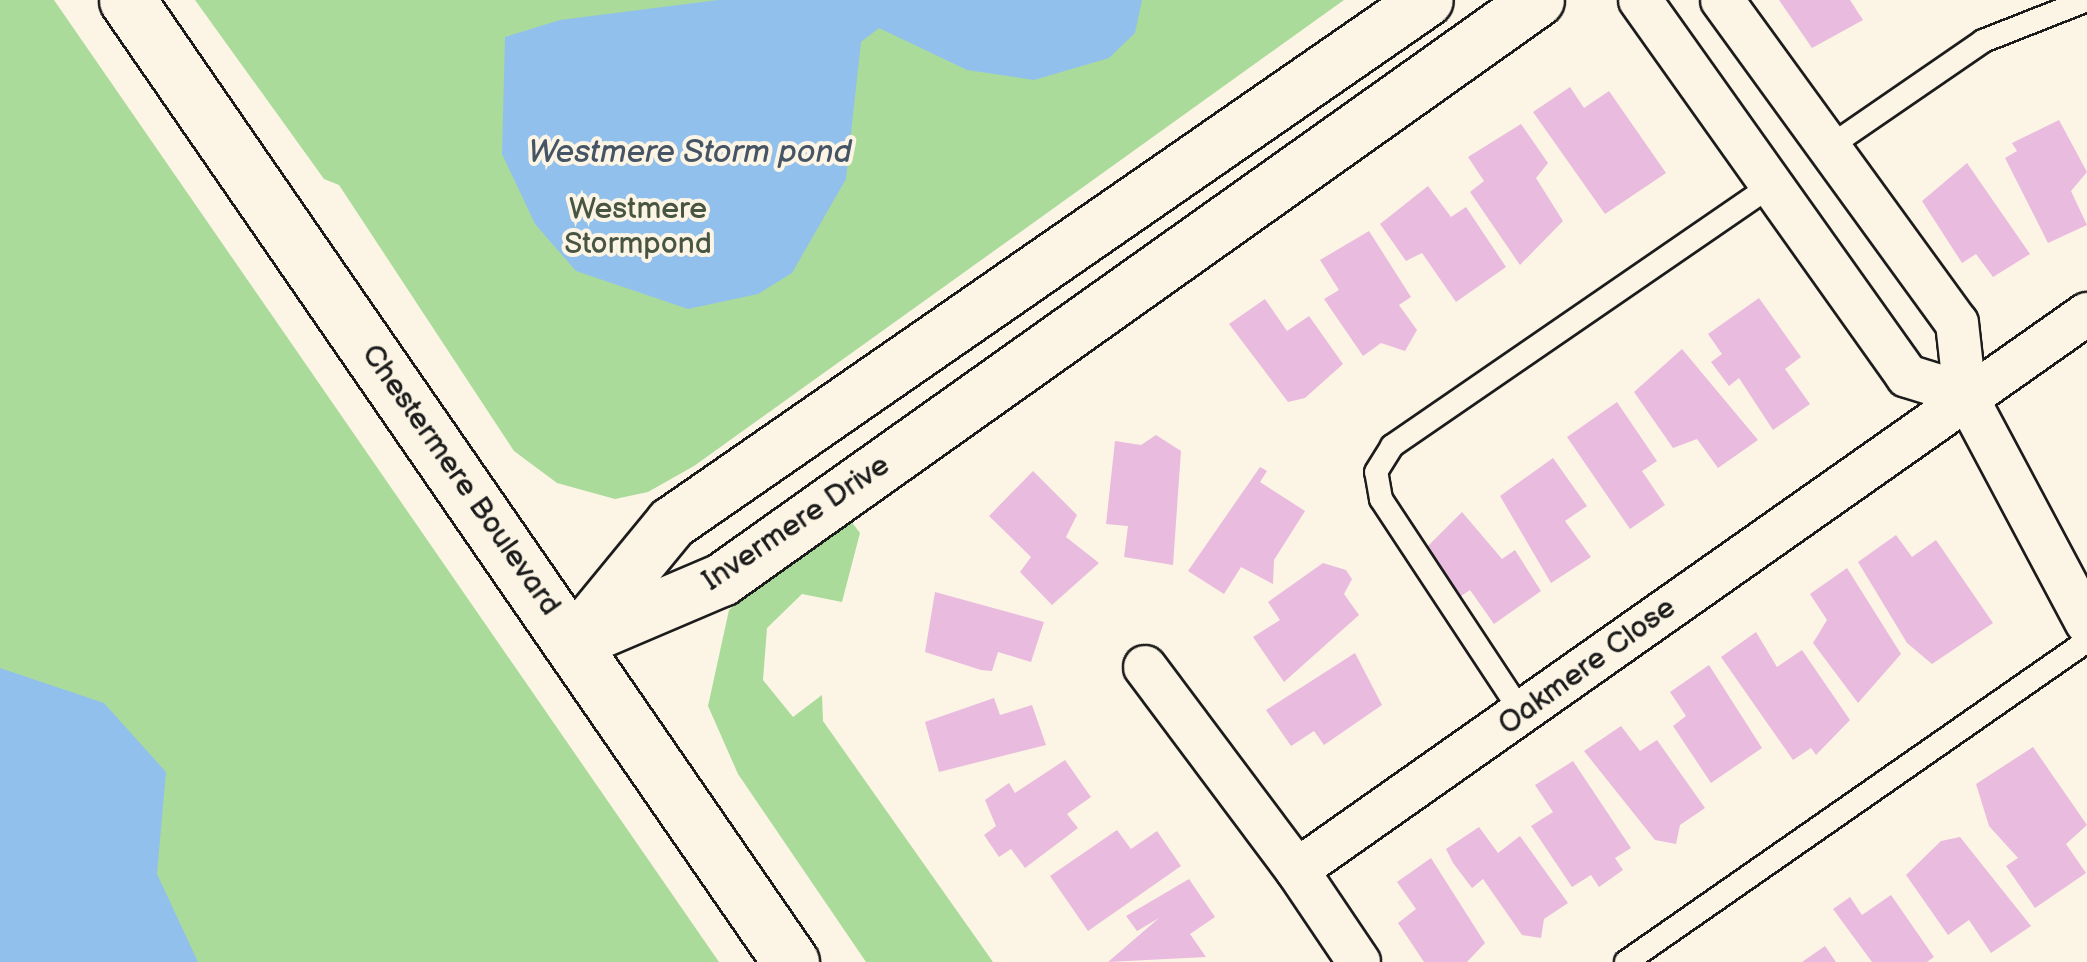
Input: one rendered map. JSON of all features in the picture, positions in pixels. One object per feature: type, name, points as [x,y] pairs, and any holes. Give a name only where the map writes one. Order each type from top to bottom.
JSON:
[{"type":"main road","name":"Chestermere Boulevard","points":[[127,0],[791,962]]},
{"type":"street","points":[[574,643],[672,523],[1427,0]]},
{"type":"street","name":"Invermere Drive","points":[[574,643],[722,580],[1538,0]]},
{"type":"street","points":[[1640,0],[1769,187],[1907,376],[1965,394]]},
{"type":"street","points":[[1722,0],[1957,324],[1965,394],[2087,623]]},
{"type":"street","name":"Oakmere Close","points":[[1297,870],[1965,394],[2087,314]]},
{"type":"street","points":[[1145,667],[1297,870],[1359,962]]},
{"type":"lane","points":[[1829,148],[1983,40],[2087,0]]},
{"type":"lane","points":[[1522,712],[1381,499],[1376,472],[1392,446],[1769,187]]},
{"type":"lane","points":[[1626,962],[2087,641]]},
{"type":"green space","points":[[0,0],[54,0],[719,962],[0,962]]},
{"type":"green space","name":"Westmere Stormpond","points":[[195,0],[1344,0],[694,466],[648,492],[615,499],[557,483],[514,451],[339,185],[324,179]]},
{"type":"green space","points":[[847,516],[860,533],[842,602],[802,594],[767,628],[763,680],[793,717],[822,695],[823,721],[993,962],[866,962],[738,774],[708,706],[729,610]]},
{"type":"water","name":"Westmere Storm pond","points":[[718,0],[1142,0],[1135,33],[1109,58],[1034,80],[967,70],[879,28],[861,42],[846,179],[792,273],[758,294],[688,309],[576,271],[535,224],[502,154],[505,37],[560,20]]},
{"type":"water","points":[[0,668],[104,703],[166,772],[157,874],[198,962],[0,962]]},
{"type":"building","points":[[1779,0],[1850,0],[1863,20],[1812,48]]},
{"type":"building","points":[[1570,87],[1584,108],[1609,91],[1666,173],[1605,214],[1533,112]]},
{"type":"building","points":[[2059,120],[2087,172],[2071,191],[2087,225],[2048,243],[2005,158],[2017,151],[2012,143]]},
{"type":"building","points":[[1521,124],[1548,163],[1536,178],[1563,221],[1520,265],[1470,192],[1484,181],[1468,157]]},
{"type":"building","points":[[1967,163],[2030,254],[1993,277],[1976,254],[1962,263],[1922,201]]},
{"type":"building","points":[[1428,186],[1451,217],[1466,207],[1506,267],[1456,302],[1422,253],[1406,261],[1380,224]]},
{"type":"building","points":[[1369,231],[1411,297],[1399,305],[1417,330],[1405,351],[1381,343],[1363,356],[1324,299],[1339,290],[1320,260]]},
{"type":"building","points":[[1759,298],[1801,357],[1785,369],[1810,404],[1773,430],[1739,378],[1729,386],[1711,362],[1722,354],[1708,334]]},
{"type":"building","points":[[1265,299],[1287,331],[1309,316],[1343,364],[1305,398],[1288,402],[1229,324]]},
{"type":"building","points":[[1682,349],[1758,440],[1718,468],[1697,439],[1673,448],[1634,392]]},
{"type":"building","points":[[1617,402],[1657,461],[1642,471],[1665,505],[1630,529],[1567,437]]},
{"type":"building","points":[[1156,435],[1181,451],[1173,565],[1124,557],[1128,526],[1106,524],[1115,441],[1141,445]]},
{"type":"building","points":[[1553,458],[1587,506],[1565,521],[1591,557],[1551,583],[1500,496]]},
{"type":"building","points":[[1260,467],[1267,471],[1260,482],[1305,511],[1274,560],[1273,584],[1241,567],[1224,594],[1188,571]]},
{"type":"building","points":[[1033,471],[1077,515],[1066,537],[1099,563],[1052,605],[1020,572],[1031,557],[989,516]]},
{"type":"building","points":[[1462,512],[1502,559],[1515,550],[1541,591],[1494,624],[1470,590],[1458,598],[1424,550]]},
{"type":"building","points":[[1896,535],[1912,557],[1936,540],[1993,623],[1932,664],[1907,643],[1858,562]]},
{"type":"building","points":[[1323,563],[1346,570],[1352,579],[1344,594],[1359,615],[1284,682],[1253,637],[1280,620],[1268,602]]},
{"type":"building","points":[[1847,568],[1901,654],[1858,703],[1813,643],[1827,620],[1810,594]]},
{"type":"building","points":[[935,592],[1044,622],[1031,662],[998,652],[992,671],[981,670],[925,652]]},
{"type":"building","points":[[1756,632],[1777,667],[1802,650],[1850,720],[1816,755],[1811,748],[1793,760],[1721,657]]},
{"type":"building","points":[[1355,653],[1382,705],[1324,745],[1314,731],[1291,746],[1266,710]]},
{"type":"building","points":[[1709,665],[1762,748],[1711,783],[1673,726],[1686,716],[1670,692]]},
{"type":"building","points":[[994,698],[1000,715],[1032,705],[1046,745],[939,772],[925,722]]},
{"type":"building","points":[[1621,726],[1640,751],[1657,740],[1705,808],[1680,825],[1676,844],[1655,840],[1584,751]]},
{"type":"building","points":[[2033,747],[2087,825],[2066,844],[2086,873],[2035,908],[2006,866],[2018,858],[1989,826],[1976,784]]},
{"type":"building","points":[[1065,760],[1091,797],[1067,814],[1078,828],[1025,868],[1011,849],[999,857],[984,835],[996,826],[985,800],[1009,783],[1015,793]]},
{"type":"building","points":[[1573,761],[1631,848],[1615,858],[1623,870],[1599,887],[1591,875],[1572,887],[1531,826],[1553,812],[1535,785]]},
{"type":"building","points":[[1479,827],[1498,853],[1520,836],[1568,903],[1544,919],[1541,938],[1522,935],[1483,879],[1472,888],[1453,863],[1446,849]]},
{"type":"building","points":[[1117,830],[1131,849],[1157,831],[1181,866],[1088,931],[1050,876]]},
{"type":"building","points":[[1960,837],[2031,926],[1991,953],[1969,920],[1948,935],[1906,875],[1941,841]]},
{"type":"building","points":[[1431,858],[1485,943],[1467,962],[1424,962],[1398,923],[1416,909],[1397,882]]},
{"type":"building","points":[[1189,879],[1215,917],[1190,934],[1206,957],[1108,962],[1159,918],[1137,931],[1126,916]]},
{"type":"building","points":[[1891,895],[1934,957],[1927,962],[1872,962],[1833,909],[1850,897],[1862,915]]},
{"type":"building","points":[[1825,946],[1836,962],[1802,962]]}]
